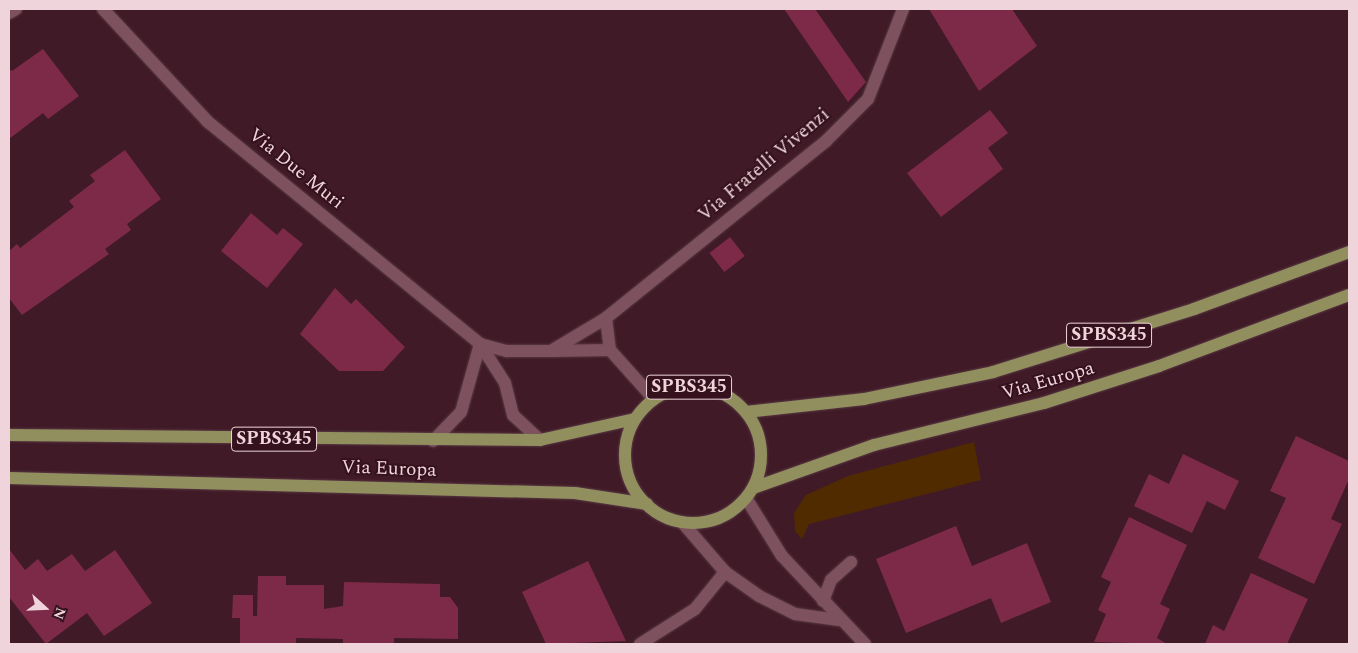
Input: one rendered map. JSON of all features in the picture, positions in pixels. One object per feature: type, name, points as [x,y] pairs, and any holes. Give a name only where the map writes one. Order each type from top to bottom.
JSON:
[{"type":"main road","name":"Via Europa","points":[[746,412],[864,399],[993,372],[1194,309],[1349,252]]},
{"type":"main road","name":"Via Europa","points":[[9,478],[575,493],[646,504],[682,522],[706,522],[728,514],[750,493],[874,445],[1044,403],[1160,366],[1349,296]]},
{"type":"main road","name":"SPBS345","points":[[646,504],[628,473],[628,436],[635,420],[654,399],[686,387],[703,387],[719,392],[746,412],[760,441],[759,473],[750,493]]},
{"type":"main road","name":"Via Europa","points":[[9,435],[433,441],[540,440],[635,420]]},
{"type":"street","points":[[9,13],[16,9]]},
{"type":"street","name":"Via Due Muri","points":[[103,9],[208,122],[480,344],[505,383],[513,415],[540,440]]},
{"type":"street","name":"Via Fratelli Vivenzi","points":[[551,351],[606,318],[826,141],[868,99],[899,28],[903,9]]},
{"type":"street","points":[[606,318],[610,350],[654,399]]},
{"type":"street","points":[[433,441],[461,412],[480,344],[507,351],[610,350]]},
{"type":"street","points":[[750,493],[782,556],[838,620],[865,644]]},
{"type":"street","points":[[682,522],[725,572],[795,614],[838,620]]},
{"type":"street","points":[[823,601],[831,580],[851,562]]},
{"type":"street","points":[[640,644],[695,609],[725,572]]},
{"type":"shaded area","points":[[974,442],[981,480],[809,524],[802,539],[795,531],[794,513],[806,495],[848,476]]},
{"type":"building","points":[[784,9],[815,9],[866,82],[848,102]]},
{"type":"building","points":[[929,9],[1012,9],[1037,46],[979,91]]},
{"type":"building","points":[[43,49],[79,96],[48,119],[43,113],[9,139],[9,69],[12,71]]},
{"type":"building","points":[[990,110],[1008,133],[988,148],[1003,169],[941,217],[907,173]]},
{"type":"building","points":[[125,150],[161,199],[127,224],[131,230],[105,249],[109,254],[22,315],[9,298],[9,251],[17,244],[20,248],[74,207],[69,201],[95,181],[90,175]]},
{"type":"building","points":[[251,213],[277,235],[283,228],[303,244],[267,288],[221,251]]},
{"type":"building","points":[[730,237],[745,256],[724,272],[710,253]]},
{"type":"building","points":[[335,288],[351,304],[356,299],[405,347],[383,371],[339,371],[300,334]]},
{"type":"building","points":[[1296,436],[1349,461],[1349,479],[1331,519],[1342,524],[1314,584],[1258,558],[1286,498],[1270,491]]},
{"type":"building","points":[[1183,454],[1239,481],[1225,510],[1207,501],[1192,533],[1134,506],[1149,474],[1169,484]]},
{"type":"building","points":[[1129,517],[1187,545],[1160,604],[1170,609],[1157,638],[1167,644],[1094,642],[1106,614],[1098,610],[1111,582],[1101,577]]},
{"type":"building","points":[[956,526],[972,566],[1027,543],[1051,602],[1001,623],[991,598],[906,633],[876,559]]},
{"type":"building","points":[[9,549],[25,570],[38,559],[47,571],[72,554],[85,571],[115,550],[152,603],[104,636],[87,613],[46,644],[9,597]]},
{"type":"building","points":[[588,561],[626,641],[546,644],[522,592]]},
{"type":"building","points":[[1251,573],[1308,599],[1287,644],[1205,644],[1213,625],[1224,631]]},
{"type":"building","points":[[258,576],[286,576],[286,585],[324,585],[324,609],[343,606],[344,582],[440,584],[440,597],[450,597],[458,608],[458,639],[394,638],[394,644],[343,644],[343,639],[296,638],[296,644],[240,644],[240,618],[232,618],[233,595],[253,595],[253,616],[257,616]]}]
